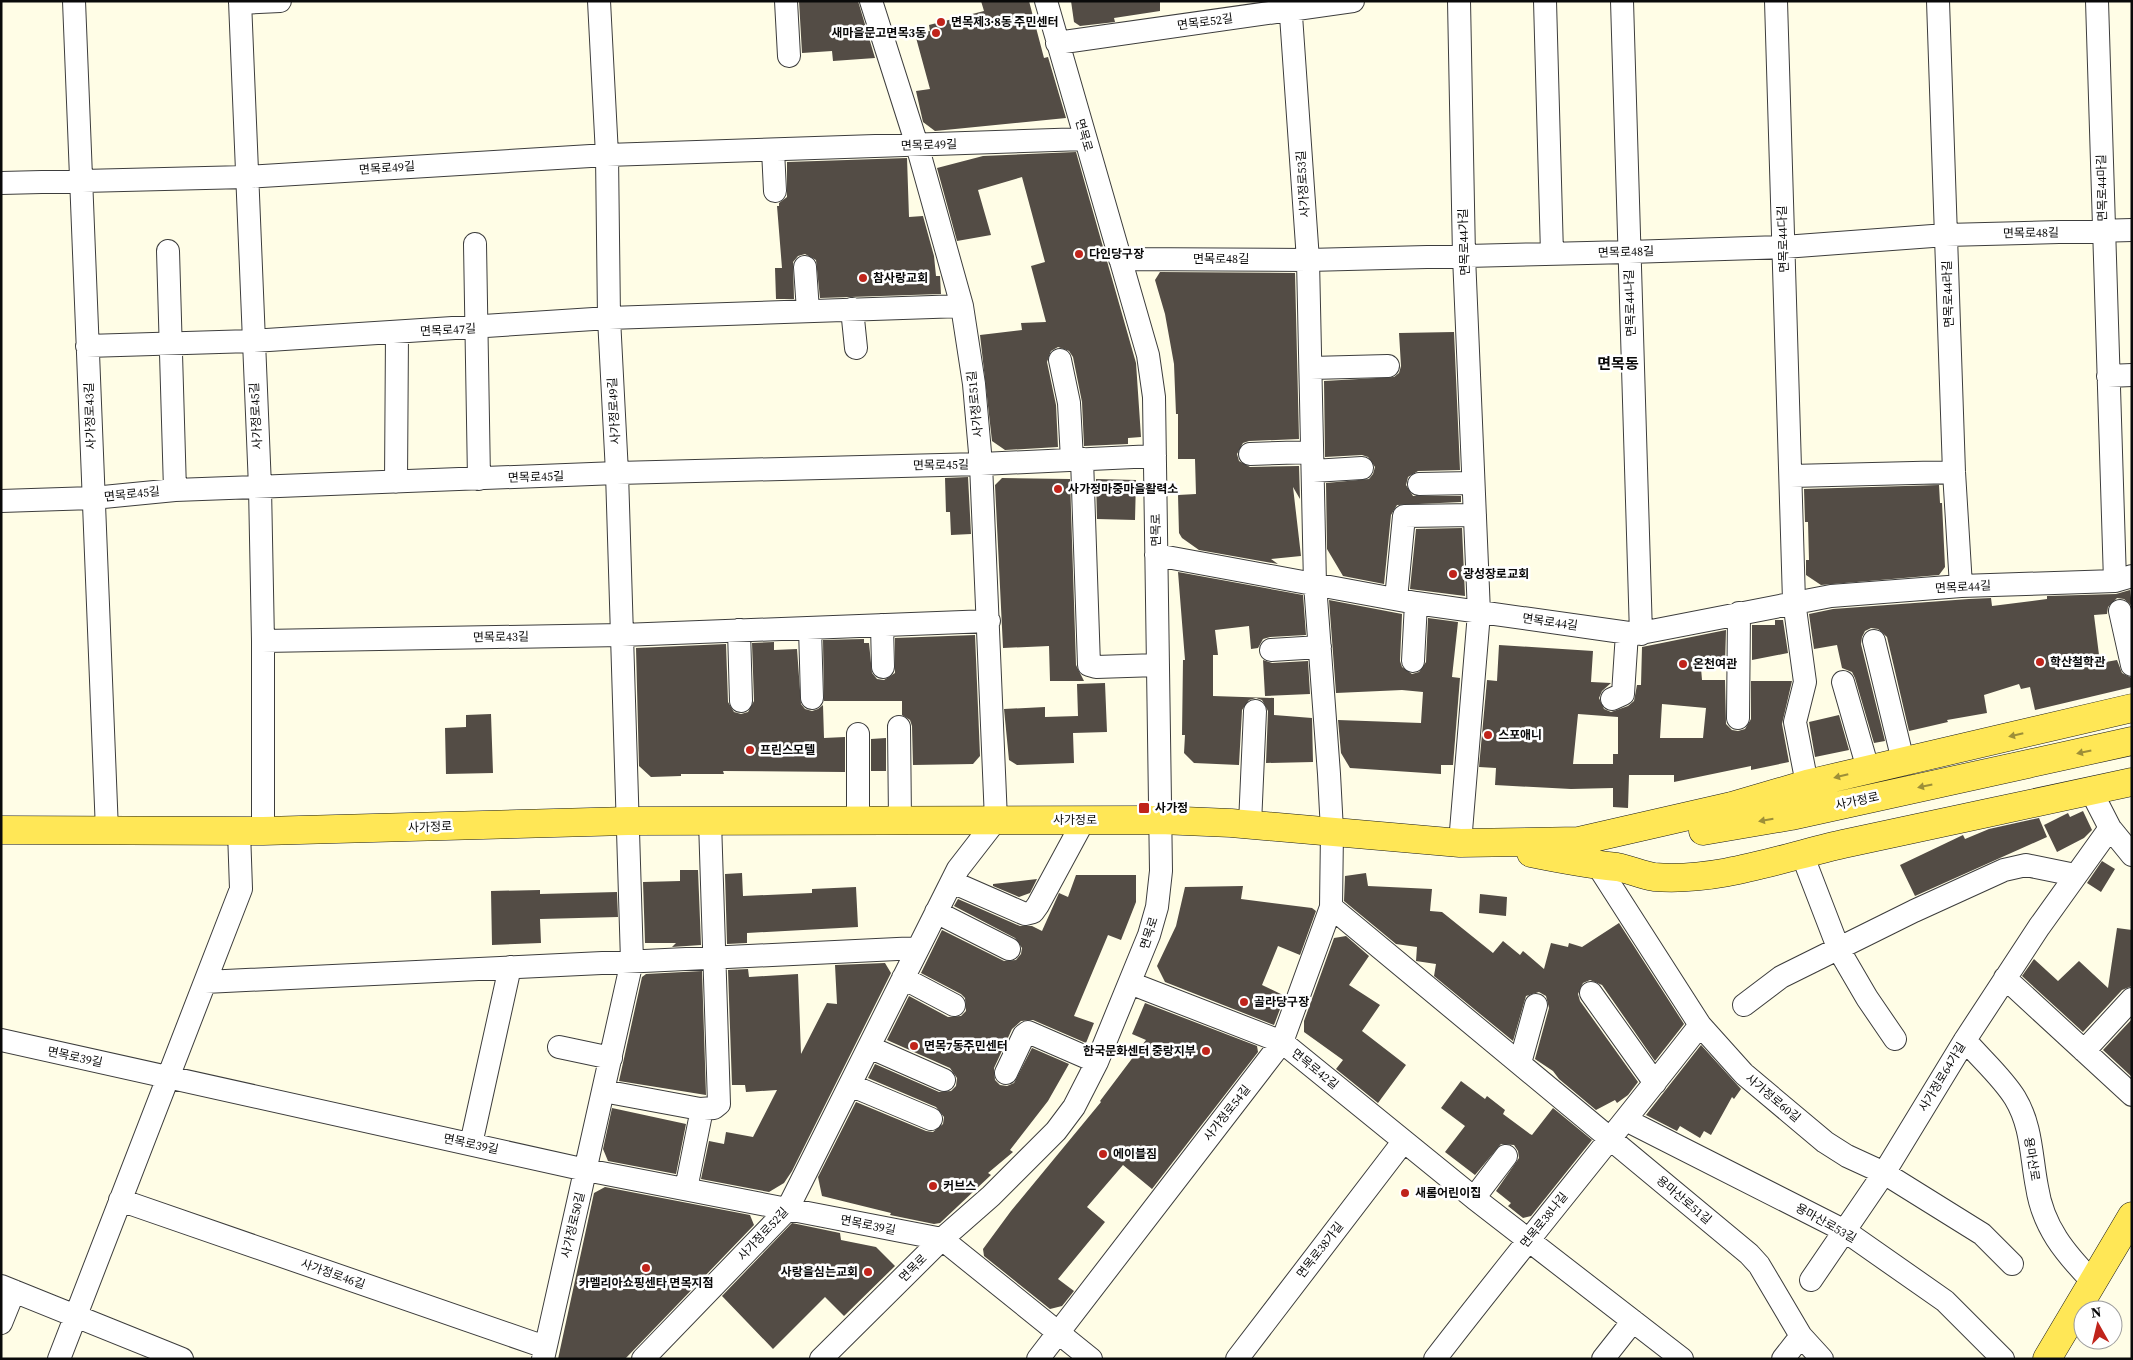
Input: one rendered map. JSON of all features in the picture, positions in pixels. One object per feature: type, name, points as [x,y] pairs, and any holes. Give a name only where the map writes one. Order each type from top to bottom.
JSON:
[{"type":"main road","points":[[1470,843],[1579,841],[1732,806],[1807,784],[1868,769],[2132,708]]},
{"type":"main road","name":"사가정로","points":[[1579,841],[1686,834],[1791,816],[2132,741]]},
{"type":"main road","name":"사가정로","points":[[1608,867],[1707,858],[1798,841],[2132,763]]},
{"type":"main road","points":[[1470,843],[1652,876],[1688,876],[1760,866],[1802,854],[2132,782]]},
{"type":"main road","name":"사가정로","points":[[1,830],[251,831],[628,821],[1160,820],[1250,824],[1470,843]]},
{"type":"main road","points":[[2047,1359],[2132,1216]]},
{"type":"street","name":"사가정로43길","points":[[74,1],[107,831]]},
{"type":"street","points":[[240,2],[280,1]]},
{"type":"street","name":"사가정로49길","points":[[598,1],[606,155],[609,318],[617,473],[628,821]]},
{"type":"street","points":[[786,1],[789,56]]},
{"type":"street","name":"사가정로51길","points":[[871,1],[917,145],[962,306],[974,384],[989,622],[996,820]]},
{"type":"street","name":"면목로","points":[[821,1359],[942,1239],[991,1196],[1056,1131],[1074,1107],[1097,1062],[1130,984],[1150,935],[1157,907],[1161,871],[1154,397],[1148,355],[1046,1]]},
{"type":"street","name":"면목로52길","points":[[1058,43],[1215,11],[1353,1]]},
{"type":"street","name":"면목로44가길","points":[[1459,1],[1464,256],[1479,613]]},
{"type":"street","points":[[1545,1],[1552,254]]},
{"type":"street","name":"면목로44나길","points":[[1612,699],[1623,694],[1634,633],[1629,252],[1622,1]]},
{"type":"street","name":"면목로44다길","points":[[1776,1],[1794,602]]},
{"type":"street","name":"면목로44라길","points":[[1938,1],[1954,472],[1961,586]]},
{"type":"street","name":"면목로44마길","points":[[2097,1],[2108,376],[2123,578]]},
{"type":"street","name":"사가정로45길","points":[[240,2],[252,342],[260,487],[263,641],[251,831]]},
{"type":"street","name":"사가정로53길","points":[[1291,6],[1308,260],[1315,584],[1332,832]]},
{"type":"street","name":"면목로49길","points":[[1,184],[246,177],[606,155],[1085,138]]},
{"type":"street","points":[[773,150],[775,191]]},
{"type":"street","name":"면목로48길","points":[[1120,259],[1308,260],[1629,252],[1784,247],[1946,235],[2132,230]]},
{"type":"street","points":[[476,244],[479,479]]},
{"type":"street","points":[[168,251],[175,490]]},
{"type":"street","points":[[805,267],[808,311]]},
{"type":"street","name":"면목로47길","points":[[87,346],[252,342],[609,318],[962,306]]},
{"type":"street","points":[[852,310],[856,348]]},
{"type":"street","points":[[396,482],[397,333]]},
{"type":"street","points":[[1060,360],[1077,460],[1089,665],[1096,667],[1158,665]]},
{"type":"street","points":[[1311,368],[1388,366]]},
{"type":"street","points":[[2108,376],[2132,375]]},
{"type":"street","points":[[1250,454],[1362,468]]},
{"type":"street","name":"면목로45길","points":[[1,501],[94,498],[175,490],[617,473],[980,464],[1155,456]]},
{"type":"street","points":[[1791,476],[1954,472]]},
{"type":"street","points":[[1419,484],[1473,482]]},
{"type":"street","points":[[1413,661],[1406,601],[1404,516],[1475,515]]},
{"type":"street","name":"면목로44길","points":[[1156,555],[1479,613],[1634,633],[1831,596],[1961,586],[2123,578]]},
{"type":"street","points":[[1794,602],[1805,682],[1795,722],[1807,784]]},
{"type":"street","points":[[2120,610],[2132,665]]},
{"type":"street","points":[[1470,843],[1479,613]]},
{"type":"street","points":[[1738,718],[1740,613]]},
{"type":"street","name":"면목로43길","points":[[263,641],[622,635],[989,622]]},
{"type":"street","points":[[882,625],[883,667]]},
{"type":"street","points":[[810,628],[812,698]]},
{"type":"street","points":[[739,630],[741,701]]},
{"type":"street","points":[[1874,641],[1903,761]]},
{"type":"street","points":[[1271,650],[1320,647]]},
{"type":"street","points":[[1843,682],[1868,769]]},
{"type":"street","points":[[1250,824],[1256,711]]},
{"type":"street","points":[[898,727],[900,820]]},
{"type":"street","points":[[858,734],[858,821]]},
{"type":"street","points":[[2091,791],[2110,828],[2132,855]]},
{"type":"street","name":"사가정로52길","points":[[643,1359],[787,1210],[958,869],[996,820]]},
{"type":"street","points":[[952,882],[1025,914],[1030,913],[1038,905],[1084,820]]},
{"type":"street","name":"사가정로50길","points":[[544,1353],[632,961],[628,821]]},
{"type":"street","points":[[603,1091],[702,1109],[714,1108],[720,1101],[710,821]]},
{"type":"street","name":"사가정로64가길","points":[[1811,1280],[1884,1173],[1965,1040],[2006,978],[2110,828]]},
{"type":"street","points":[[59,1359],[170,1077],[241,889],[251,831]]},
{"type":"street","name":"사가정로54길","points":[[1038,1359],[1282,1042],[1331,907],[1332,832]]},
{"type":"street","points":[[1802,854],[1839,950],[1867,998],[1895,1039]]},
{"type":"street","points":[[1744,1005],[1781,978],[1914,911],[2013,867],[2026,865],[2075,876]]},
{"type":"street","name":"사가정로60길","points":[[1608,867],[1700,1025],[1744,1074],[1825,1142],[1847,1156],[1884,1173],[1982,1234],[2012,1264]]},
{"type":"street","name":"용마산로51길","points":[[1331,907],[1749,1254],[1759,1265],[1801,1336],[1822,1359]]},
{"type":"street","points":[[936,912],[1009,949]]},
{"type":"street","points":[[205,982],[918,948]]},
{"type":"street","points":[[471,1144],[510,967]]},
{"type":"street","points":[[903,978],[954,1005]]},
{"type":"street","points":[[2006,978],[2132,1095]]},
{"type":"street","name":"면목로42길","points":[[1130,984],[1282,1042],[1474,1198],[1682,1359]]},
{"type":"street","points":[[1591,993],[1655,1083]]},
{"type":"street","points":[[2084,1051],[2132,999]]},
{"type":"street","points":[[1520,1063],[1536,1005]]},
{"type":"street","name":"면목로38나길","points":[[1435,1359],[1528,1239],[1611,1139],[1700,1025]]},
{"type":"street","points":[[1006,1073],[1027,1032],[1097,1062]]},
{"type":"street","name":"면목로39길","points":[[1,1040],[586,1170],[942,1239]]},
{"type":"street","name":"용마산로","points":[[1965,1040],[2015,1098],[2031,1139],[2037,1188],[2048,1223],[2064,1252],[2092,1281]]},
{"type":"street","points":[[559,1047],[611,1058]]},
{"type":"street","points":[[869,1047],[944,1080]]},
{"type":"street","points":[[850,1085],[931,1119]]},
{"type":"street","points":[[686,1189],[702,1109]]},
{"type":"street","name":"용마산로53길","points":[[1626,1120],[1845,1231],[1945,1301],[2003,1359]]},
{"type":"street","name":"면목로38가길","points":[[1237,1359],[1404,1142]]},
{"type":"street","points":[[1474,1198],[1506,1156]]},
{"type":"street","name":"사가정로46길","points":[[120,1200],[544,1353]]},
{"type":"street","points":[[942,1239],[1091,1359]]},
{"type":"street","points":[[1,1323],[8,1288],[182,1359]]},
{"type":"street","points":[[1603,1359],[1633,1322]]},
{"type":"street","points":[[1782,1359],[1801,1336]]},
{"type":"building","points":[[799,1],[858,1],[875,58],[833,61],[832,51],[802,53]]},
{"type":"building","points":[[981,1],[1029,1],[1044,58],[1048,57],[1066,118],[935,131],[923,122],[916,91],[930,89],[915,34],[930,31],[929,25],[984,11]]},
{"type":"building","points":[[1071,1],[1160,1],[1160,11],[1114,18],[1115,22],[1080,26],[1074,22]]},
{"type":"building","points":[[1076,152],[1136,363],[1141,437],[1128,438],[1128,444],[1084,446],[1082,402],[1073,357],[1069,351],[1058,347],[1051,351],[1047,362],[1056,405],[1058,447],[1005,450],[992,441],[980,335],[1022,330],[1021,323],[1046,322],[1031,266],[1045,262],[1022,177],[978,190],[991,235],[957,241],[937,168],[983,156]]},
{"type":"building","points":[[907,158],[909,217],[923,216],[934,256],[936,276],[940,276],[941,294],[820,298],[816,260],[805,254],[798,256],[793,262],[794,299],[776,299],[775,268],[782,268],[777,206],[787,197],[787,162]]},
{"type":"building","points":[[1160,272],[1295,273],[1299,439],[1249,441],[1243,443],[1237,454],[1239,461],[1250,467],[1299,466],[1300,499],[1293,487],[1301,556],[1271,559],[1278,564],[1199,550],[1182,538],[1179,533],[1178,495],[1196,494],[1195,459],[1178,459],[1178,414],[1176,414],[1174,364],[1165,314],[1155,280]]},
{"type":"building","points":[[1454,332],[1460,470],[1418,471],[1408,477],[1406,485],[1413,496],[1461,496],[1461,502],[1397,505],[1391,515],[1384,584],[1343,576],[1327,549],[1326,483],[1369,479],[1375,467],[1368,457],[1362,455],[1325,457],[1324,381],[1394,377],[1399,373],[1401,366],[1399,333]]},
{"type":"building","points":[[968,477],[971,534],[951,535],[950,512],[946,512],[945,478]]},
{"type":"building","points":[[1002,478],[1070,479],[1076,665],[1084,681],[1050,681],[1049,646],[1003,648],[995,485]]},
{"type":"building","points":[[1096,479],[1136,480],[1135,520],[1097,519]]},
{"type":"building","points":[[1939,485],[1940,503],[1942,503],[1945,567],[1939,575],[1821,585],[1806,575],[1806,560],[1809,560],[1808,522],[1805,522],[1804,489]]},
{"type":"building","points":[[1462,528],[1465,596],[1410,589],[1416,529]]},
{"type":"building","points":[[1178,572],[1303,595],[1306,635],[1270,637],[1263,639],[1258,648],[1251,649],[1249,626],[1215,630],[1218,655],[1213,655],[1213,696],[1274,698],[1274,715],[1312,718],[1313,762],[1266,763],[1268,711],[1262,700],[1256,698],[1249,700],[1242,710],[1239,765],[1194,763],[1184,753],[1185,735],[1182,735],[1183,660],[1185,660]]},
{"type":"building","points":[[2130,590],[2132,606],[2124,599],[2117,598],[2108,607],[2107,614],[2094,615],[2100,663],[2117,660],[2122,673],[2132,678],[2132,687],[2035,710],[2030,687],[2021,689],[2019,684],[1984,695],[1987,713],[1947,720],[1948,722],[1909,731],[1887,637],[1878,629],[1871,628],[1865,631],[1861,644],[1885,741],[1874,743],[1852,672],[1842,668],[1837,645],[1814,649],[1809,614],[1833,609],[1991,598],[1992,606],[2047,599],[2047,596],[2116,594]]},
{"type":"building","points":[[1329,600],[1402,614],[1400,661],[1402,667],[1412,674],[1419,672],[1426,662],[1428,618],[1458,622],[1452,677],[1460,678],[1453,765],[1441,765],[1441,774],[1350,768],[1341,753],[1338,720],[1421,723],[1423,692],[1402,690],[1336,693]]},
{"type":"building","points":[[1775,620],[1783,620],[1788,653],[1752,660],[1752,625],[1775,625]]},
{"type":"building","points":[[1726,630],[1725,664],[1701,668],[1702,680],[1725,680],[1726,724],[1732,730],[1745,729],[1751,719],[1751,681],[1792,681],[1782,724],[1789,762],[1751,770],[1751,766],[1674,782],[1674,775],[1629,775],[1628,808],[1613,807],[1613,788],[1571,789],[1495,785],[1496,768],[1479,767],[1487,680],[1497,681],[1499,645],[1593,651],[1591,682],[1611,683],[1602,691],[1599,698],[1604,709],[1611,712],[1628,706],[1634,701],[1637,685],[1641,685],[1642,647]],"holes":[[[1662,704],[1706,708],[1703,738],[1660,738]],[[1578,714],[1618,717],[1618,754],[1613,754],[1613,764],[1573,764]]]},
{"type":"building","points":[[975,635],[980,756],[973,764],[913,765],[912,726],[910,720],[902,715],[902,701],[824,701],[823,640],[864,639],[864,643],[869,643],[872,673],[877,679],[884,680],[895,673],[895,638]]},
{"type":"building","points":[[774,642],[774,650],[797,649],[801,704],[805,709],[812,711],[823,705],[824,738],[845,737],[845,772],[723,771],[724,774],[681,774],[681,776],[651,777],[639,766],[636,648],[726,644],[728,702],[734,712],[741,714],[748,712],[754,701],[752,643]]},
{"type":"building","points":[[1263,660],[1272,663],[1308,661],[1310,694],[1265,696]]},
{"type":"building","points":[[1105,683],[1107,732],[1073,733],[1074,763],[1017,765],[1009,760],[1004,709],[1045,707],[1045,717],[1078,716],[1077,684]]},
{"type":"building","points":[[491,714],[493,773],[446,774],[445,728],[466,727],[466,715]]},
{"type":"building","points":[[1839,715],[1849,750],[1815,757],[1809,722]]},
{"type":"building","points":[[886,738],[886,771],[871,771],[871,739]]},
{"type":"building","points":[[2083,811],[2092,830],[2084,838],[2057,852],[2044,825],[2068,813],[2070,817]]},
{"type":"building","points":[[2039,818],[2047,837],[1915,896],[1900,865],[1963,835],[1965,839],[1989,829]]},
{"type":"building","points":[[2102,861],[2115,869],[2101,892],[2087,883]]},
{"type":"building","points":[[680,870],[698,870],[701,945],[672,947],[676,943],[645,943],[643,882],[680,881]]},
{"type":"building","points":[[742,873],[743,896],[812,893],[812,889],[856,887],[858,927],[747,933],[747,943],[727,944],[725,874]]},
{"type":"building","points":[[1366,873],[1368,886],[1432,889],[1430,911],[1442,912],[1493,953],[1503,941],[1520,955],[1523,951],[1544,969],[1551,943],[1568,947],[1569,943],[1582,947],[1619,923],[1684,1024],[1655,1061],[1602,985],[1590,980],[1583,983],[1578,994],[1580,1001],[1638,1082],[1628,1095],[1617,1103],[1615,1100],[1596,1110],[1559,1079],[1553,1071],[1535,1059],[1549,1008],[1546,996],[1539,992],[1526,996],[1513,1041],[1434,976],[1436,964],[1416,961],[1417,947],[1396,944],[1344,901],[1345,876]]},
{"type":"building","points":[[1076,875],[1136,875],[1136,902],[1121,940],[1108,935],[1074,1016],[1094,1023],[1086,1043],[1033,1020],[1021,1021],[1012,1029],[994,1068],[995,1080],[1000,1085],[1007,1086],[1014,1083],[1032,1048],[1069,1064],[1048,1101],[1010,1150],[1013,1152],[988,1173],[991,1175],[940,1223],[934,1224],[890,1215],[891,1213],[822,1196],[818,1177],[856,1102],[926,1131],[933,1132],[943,1124],[944,1117],[936,1107],[868,1078],[875,1064],[939,1092],[951,1091],[956,1086],[957,1078],[950,1068],[887,1040],[909,996],[948,1017],[961,1016],[966,1011],[965,998],[961,994],[921,973],[942,930],[1004,961],[1016,960],[1021,954],[1022,948],[1015,938],[954,906],[958,899],[1020,926],[1032,926],[1042,931],[1059,893],[1068,897]]},
{"type":"building","points":[[1037,879],[1030,893],[1019,897],[993,886],[993,884]]},
{"type":"building","points":[[1243,886],[1241,899],[1312,908],[1316,911],[1300,955],[1278,946],[1262,985],[1285,996],[1274,1025],[1165,982],[1157,966],[1176,926],[1185,887]]},
{"type":"building","points":[[540,890],[540,894],[617,892],[618,917],[540,919],[541,943],[492,945],[491,891]]},
{"type":"building","points":[[1480,894],[1507,897],[1506,916],[1479,913]]},
{"type":"building","points":[[2117,928],[2132,930],[2132,986],[2122,990],[2083,1032],[2022,976],[2034,959],[2058,981],[2079,961],[2108,988]]},
{"type":"building","points":[[1346,936],[1369,956],[1349,985],[1380,1005],[1362,1031],[1406,1065],[1378,1103],[1336,1069],[1343,1060],[1304,1032],[1304,1021],[1334,938]]},
{"type":"building","points":[[885,963],[891,973],[792,1171],[784,1183],[769,1192],[701,1179],[709,1141],[724,1144],[726,1132],[753,1137],[777,1090],[746,1092],[745,1085],[732,1085],[728,970],[748,969],[749,977],[798,974],[801,1054],[827,1003],[837,1004],[835,965]]},
{"type":"building","points":[[702,971],[706,1095],[619,1081],[642,977],[646,974]]},
{"type":"building","points":[[1145,1003],[1257,1046],[1258,1052],[1152,1189],[1123,1165],[1087,1207],[1105,1222],[1058,1279],[1074,1291],[1062,1306],[1050,1309],[984,1256],[983,1249],[1011,1211],[1101,1102],[1146,1040],[1132,1034]]},
{"type":"building","points":[[2132,1019],[2132,1077],[2103,1050]]},
{"type":"building","points":[[1701,1045],[1741,1089],[1734,1099],[1732,1097],[1711,1135],[1704,1131],[1700,1138],[1680,1126],[1677,1131],[1646,1115]]},
{"type":"building","points":[[1461,1081],[1485,1099],[1487,1096],[1505,1110],[1503,1114],[1532,1135],[1553,1108],[1592,1140],[1531,1216],[1523,1218],[1508,1206],[1511,1203],[1496,1191],[1519,1158],[1518,1151],[1514,1145],[1501,1144],[1475,1175],[1445,1152],[1465,1126],[1441,1108]]},
{"type":"building","points":[[612,1108],[686,1124],[676,1174],[608,1161],[603,1149]]},
{"type":"building","name":"카멜리아쇼핑센타 면목지점","points":[[605,1187],[750,1215],[754,1225],[625,1359],[558,1359],[594,1193]]},
{"type":"building","points":[[792,1223],[840,1233],[841,1240],[876,1247],[895,1266],[844,1316],[825,1297],[773,1349],[722,1296]]},
{"type":"place","name":"면목제3·8동 주민센터","points":[[941,22]]},
{"type":"place","name":"새마을문고면목3동","points":[[936,33]]},
{"type":"place","name":"다인당구장","points":[[1079,254]]},
{"type":"place","name":"참사랑교회","points":[[863,278]]},
{"type":"place","name":"사가정마중마을활력소","points":[[1058,489]]},
{"type":"place","name":"광성장로교회","points":[[1453,574]]},
{"type":"place","name":"학산철학관","points":[[2040,662]]},
{"type":"place","name":"온천여관","points":[[1683,664]]},
{"type":"place","name":"스포애니","points":[[1488,735]]},
{"type":"place","name":"프린스모텔","points":[[750,750]]},
{"type":"place","name":"사가정","points":[[1144,808]]},
{"type":"place","name":"골라당구장","points":[[1244,1002]]},
{"type":"place","name":"면목7동주민센터","points":[[914,1046]]},
{"type":"place","name":"한국문화센터 중랑지부","points":[[1206,1051]]},
{"type":"place","name":"에이블짐","points":[[1103,1154]]},
{"type":"place","name":"커브스","points":[[933,1186]]},
{"type":"place","name":"새롬어린이집","points":[[1405,1193]]},
{"type":"place","name":"카멜리아쇼핑센타 면목지점","points":[[646,1268]]},
{"type":"place","name":"사랑을심는교회","points":[[868,1272]]},
{"type":"district","name":"면목동","points":[[1618,363]]}]
